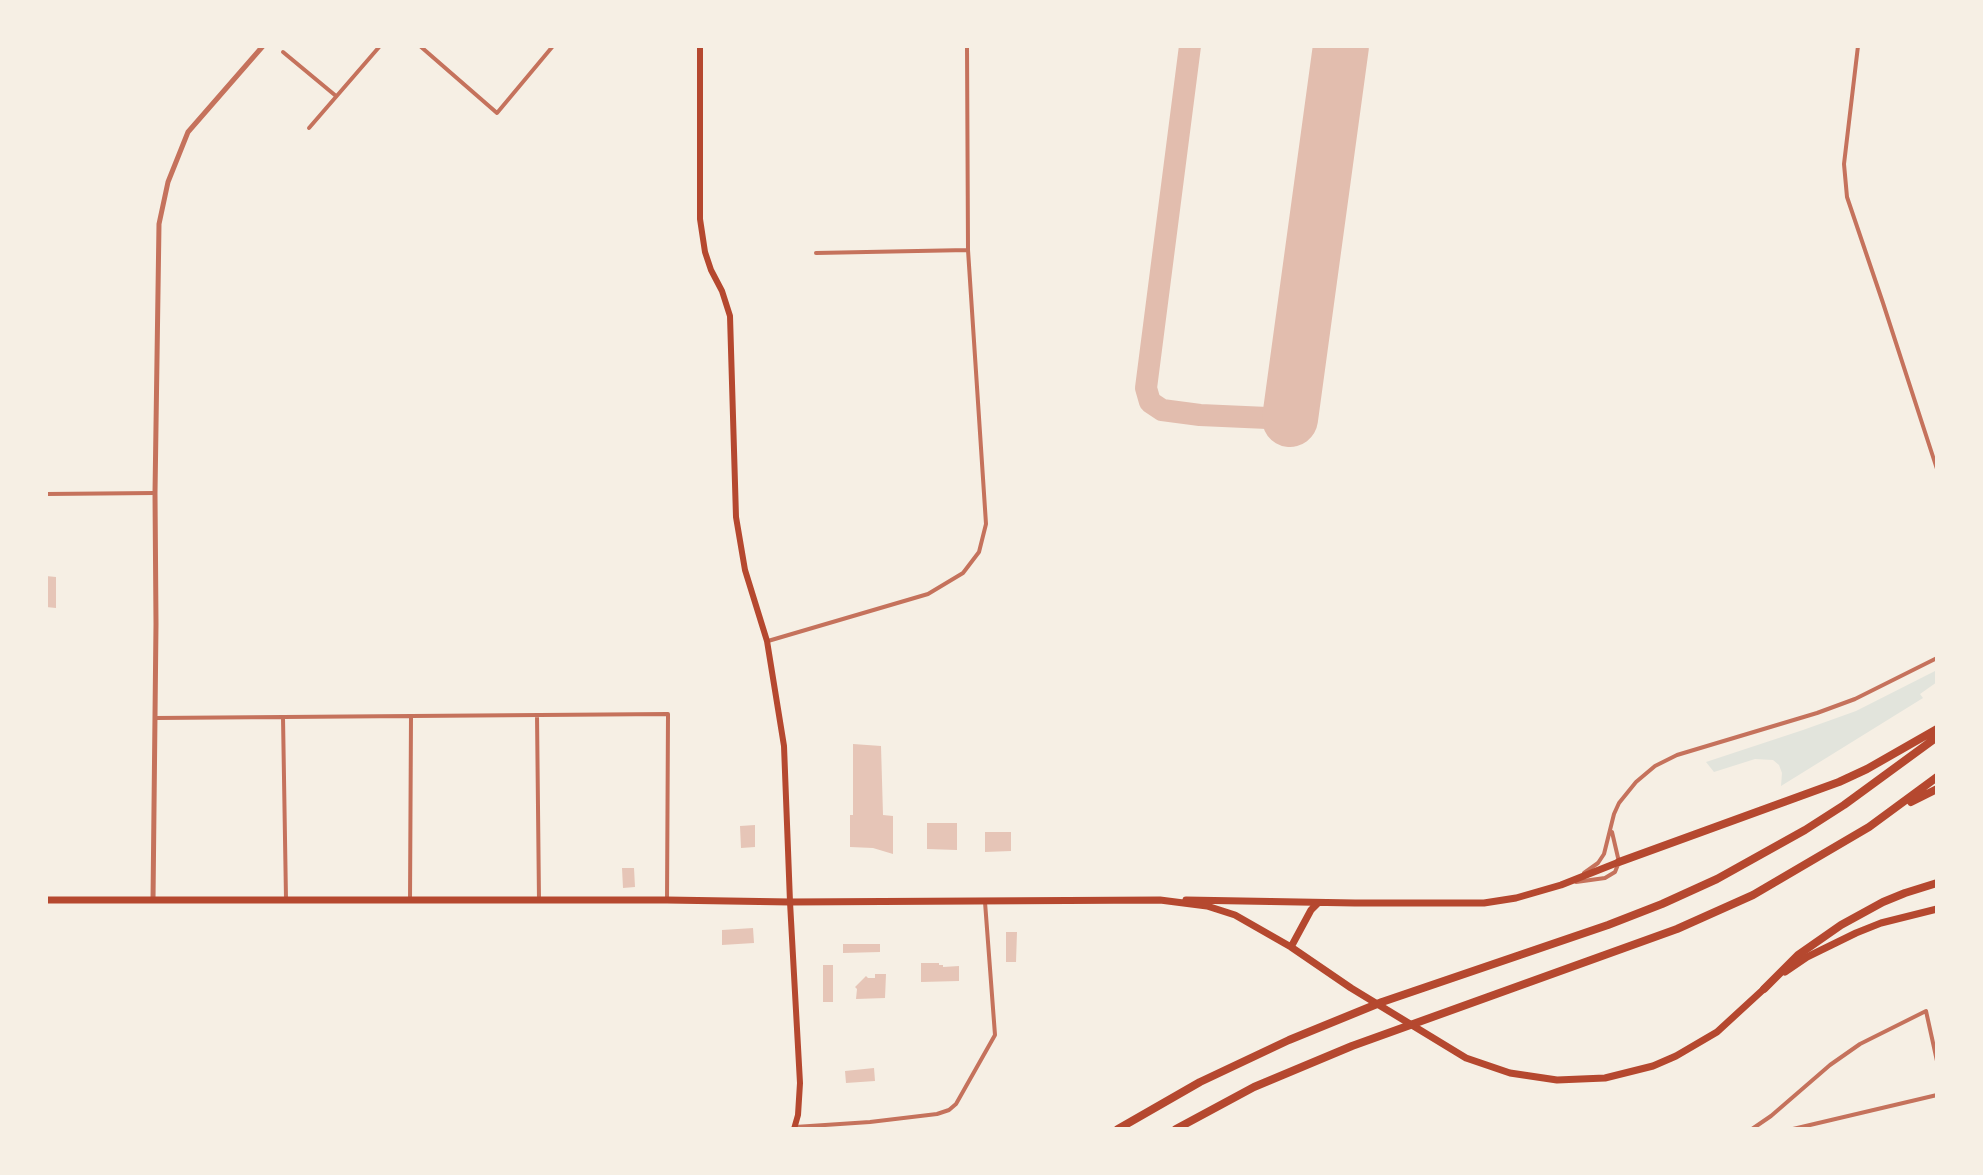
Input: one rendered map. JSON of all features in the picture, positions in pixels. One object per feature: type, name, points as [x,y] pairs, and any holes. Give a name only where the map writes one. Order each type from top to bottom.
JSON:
[{"type":"highway","points":[[1619,862],[1839,782],[1937,729]]},
{"type":"highway","points":[[1118,1129],[1190,1087],[1289,1040],[1382,1002],[1608,925],[1717,879],[1805,830],[1937,737]]},
{"type":"highway","points":[[1869,827],[1937,777]]},
{"type":"highway","points":[[1176,1129],[1254,1087],[1352,1046],[1677,929],[1753,895],[1937,789]]},
{"type":"highway","points":[[1764,989],[1798,955],[1841,925],[1883,902],[1937,883]]},
{"type":"main road","points":[[700,46],[700,219],[705,252],[730,316],[736,517],[745,570],[767,641],[784,746],[800,1083],[795,1128]]},
{"type":"main road","points":[[46,900],[985,902],[1212,899],[1318,903],[1484,903],[1516,898],[1561,885],[1619,862]]},
{"type":"main road","points":[[1160,900],[1222,910],[1251,923],[1466,1058],[1535,1078],[1557,1080],[1605,1078],[1653,1066],[1698,1044],[1807,957],[1881,923],[1937,909]]},
{"type":"main road","points":[[1291,947],[1318,903]]},
{"type":"street","points":[[153,901],[159,224],[168,182],[188,132],[263,46]]},
{"type":"street","points":[[309,128],[380,46]]},
{"type":"street","points":[[420,46],[497,113],[553,46]]},
{"type":"street","points":[[767,641],[928,594],[963,573],[979,552],[986,524],[968,250],[967,46]]},
{"type":"street","points":[[1858,46],[1844,164],[1847,197],[1937,469]]},
{"type":"street","points":[[283,52],[336,96]]},
{"type":"street","points":[[816,253],[968,250]]},
{"type":"street","points":[[46,494],[155,493]]},
{"type":"street","points":[[1579,876],[1601,860],[1619,803],[1636,782],[1655,766],[1677,755],[1830,709],[1937,658]]},
{"type":"street","points":[[155,718],[668,714],[667,900]]},
{"type":"street","points":[[537,715],[539,900]]},
{"type":"street","points":[[410,901],[411,716]]},
{"type":"street","points":[[283,717],[286,901]]},
{"type":"street","points":[[1561,885],[1611,876],[1619,862],[1611,829]]},
{"type":"street","points":[[795,1128],[937,1114],[956,1104],[995,1035],[985,902]]},
{"type":"street","points":[[1752,1129],[1860,1044],[1926,1011],[1937,1061]]},
{"type":"street","points":[[1793,1129],[1937,1095]]},
{"type":"shaded area","points":[[1937,670],[1937,682],[1920,694],[1923,698],[1781,786],[1782,773],[1773,760],[1755,759],[1714,772],[1706,762],[1856,711]]},
{"type":"building","points":[[46,576],[56,577],[56,608],[46,607]]},
{"type":"building","points":[[853,744],[881,746],[883,815],[893,816],[893,854],[873,848],[850,847]]},
{"type":"building","points":[[927,823],[957,823],[957,850],[927,849]]},
{"type":"building","points":[[755,825],[755,847],[741,848],[740,826]]},
{"type":"building","points":[[985,832],[1011,832],[1011,851],[985,852]]},
{"type":"building","points":[[622,868],[634,868],[635,887],[623,888]]},
{"type":"building","points":[[753,928],[754,943],[722,945],[722,930]]},
{"type":"building","points":[[1006,932],[1017,932],[1016,962],[1006,962]]},
{"type":"building","points":[[843,944],[880,944],[880,952],[843,953]]},
{"type":"building","points":[[921,963],[959,966],[959,981],[921,982]]},
{"type":"building","points":[[823,965],[833,965],[833,1002],[823,1002]]},
{"type":"building","points":[[875,974],[886,974],[885,998],[856,999],[855,987],[866,976],[875,978]]},
{"type":"building","points":[[874,1068],[875,1081],[846,1083],[845,1071]]},
{"type":"taxiway","points":[[1190,46],[1146,388],[1150,402],[1162,410],[1290,419]]},
{"type":"runway","points":[[1290,419],[1341,46]]}]
